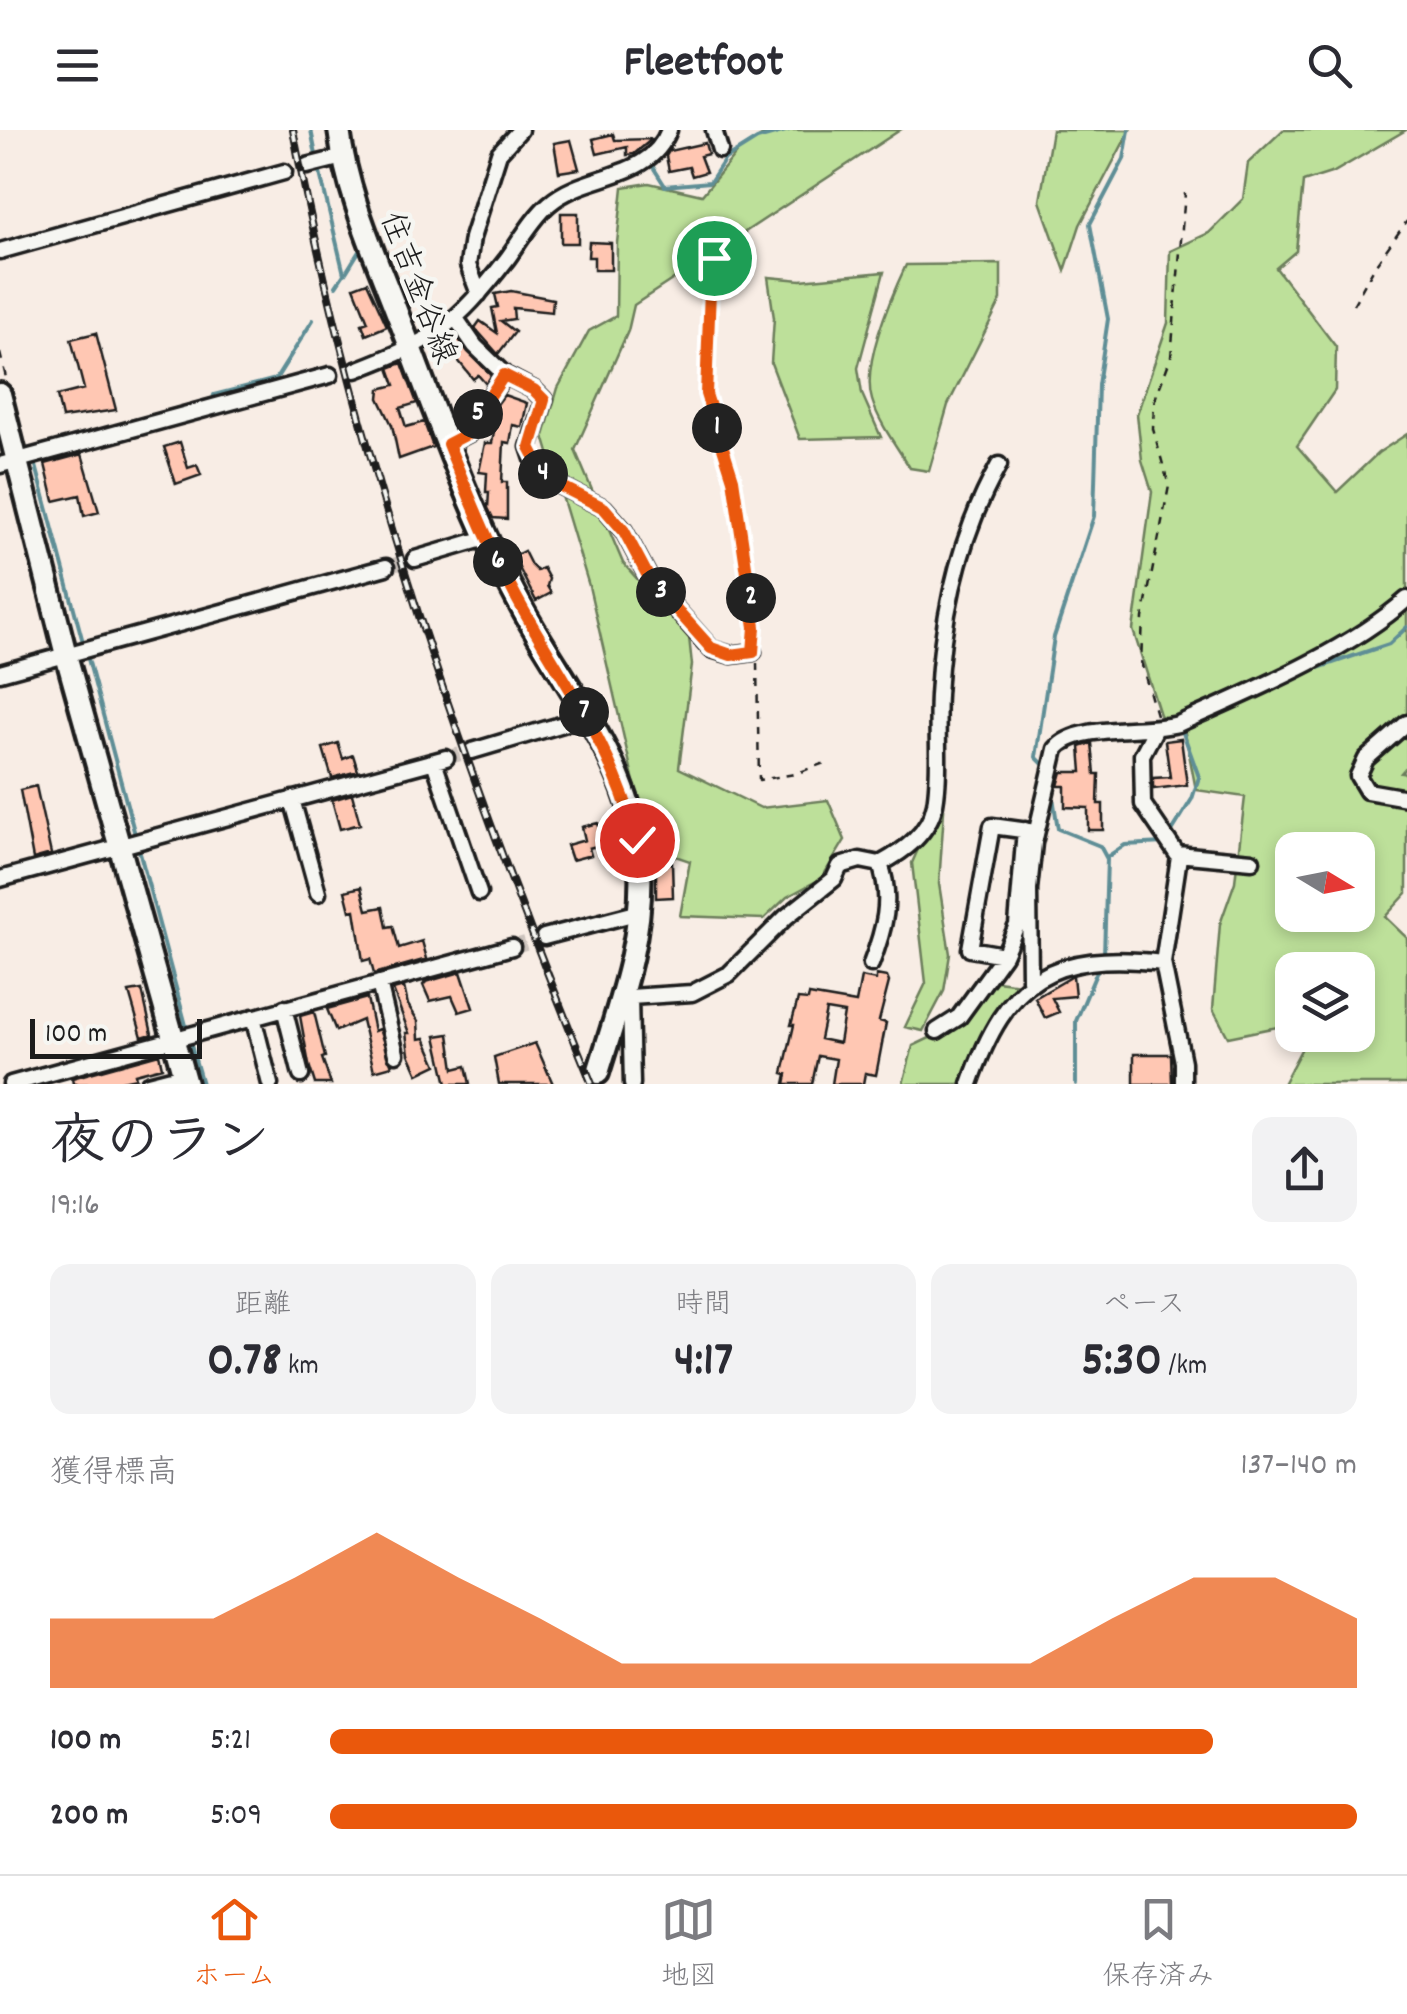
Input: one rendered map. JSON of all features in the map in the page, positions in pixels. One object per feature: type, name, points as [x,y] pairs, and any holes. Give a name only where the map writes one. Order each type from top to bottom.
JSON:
[{"type":"main road","name":"住吉金谷線","points":[[344,139],[356,203],[486,538],[613,763],[628,806],[640,865],[640,912],[626,996],[598,1073]]},
{"type":"main road","points":[[0,394],[9,463],[78,652],[183,1036],[184,1079]]},
{"type":"street","points":[[479,294],[468,265],[472,238],[499,153],[520,130]]},
{"type":"street","points":[[356,370],[411,349],[456,320],[550,203],[642,165],[662,147],[669,130]]},
{"type":"street","points":[[714,130],[720,150]]},
{"type":"street","points":[[314,164],[344,139]]},
{"type":"street","points":[[0,251],[284,172]]},
{"type":"street","points":[[456,320],[504,375],[534,390],[544,400],[530,447],[547,479],[604,508],[624,531],[650,580],[711,648],[731,655],[753,652]]},
{"type":"street","points":[[9,463],[330,375]]},
{"type":"street","points":[[448,444],[471,432],[504,375]]},
{"type":"street","points":[[632,1084],[626,996],[692,993],[729,974],[786,917],[834,880],[840,866],[860,860],[880,864],[912,847],[935,807],[938,690],[957,566],[978,502],[999,465]]},
{"type":"street","points":[[415,560],[486,538]]},
{"type":"street","points":[[0,673],[386,568]]},
{"type":"street","points":[[936,1031],[959,1017],[1004,955],[1017,924],[1030,831],[1046,792],[1056,749],[1063,740],[1083,733],[1155,730],[1200,714],[1308,661],[1389,615],[1407,599]]},
{"type":"street","points":[[472,751],[587,717]]},
{"type":"street","points":[[1407,723],[1366,759],[1358,776],[1367,791],[1407,798]]},
{"type":"street","points":[[1155,730],[1142,755],[1143,804],[1170,844],[1178,883],[1163,962],[1184,1084]]},
{"type":"street","points":[[0,879],[440,760],[479,893]]},
{"type":"street","points":[[292,799],[318,893]]},
{"type":"street","points":[[1004,955],[970,949],[992,826],[1030,831]]},
{"type":"street","points":[[1030,831],[1030,980]]},
{"type":"street","points":[[1170,844],[1252,862]]},
{"type":"street","points":[[872,964],[886,919],[887,885],[880,864]]},
{"type":"street","points":[[544,938],[640,912]]},
{"type":"street","points":[[10,1084],[512,947]]},
{"type":"street","points":[[970,1084],[980,1055],[1030,980],[1067,964],[1094,960],[1163,962]]},
{"type":"street","points":[[379,983],[396,1054]]},
{"type":"street","points":[[284,1008],[301,1075]]},
{"type":"street","points":[[252,1017],[270,1084]]},
{"type":"street","points":[[148,1084],[184,1079]]},
{"type":"path","points":[[1155,730],[1159,724],[1141,662],[1143,618],[1168,486],[1153,429],[1154,402],[1171,357],[1186,193]]},
{"type":"path","points":[[1353,305],[1407,221]]},
{"type":"path","points":[[740,246],[714,258],[711,264],[706,394],[733,479],[755,627],[759,780],[796,774],[827,762]]},
{"type":"green space","points":[[771,130],[900,130],[634,305],[628,331],[575,450],[623,563],[689,637],[692,665],[679,768],[761,808],[828,800],[845,840],[822,878],[787,897],[764,919],[680,916],[690,861],[649,847],[589,586],[544,436],[558,388],[589,331],[616,316],[623,187],[649,183],[702,195],[739,150]]},
{"type":"green space","points":[[1052,130],[1130,130],[1080,225],[1065,271],[1040,201]]},
{"type":"green space","points":[[1283,130],[1406,130],[1334,172],[1303,182],[1296,251],[1276,268],[1336,347],[1335,390],[1297,446],[1337,492],[1378,453],[1407,434],[1407,766],[1401,773],[1407,774],[1407,893],[1385,917],[1407,938],[1407,1084],[1283,1084],[1300,1052],[1375,1052],[1375,952],[1275,952],[1275,1027],[1228,1037],[1213,1009],[1220,924],[1235,882],[1245,797],[1196,790],[1184,728],[1160,715],[1133,630],[1152,492],[1142,460],[1137,414],[1168,323],[1170,251],[1209,233],[1243,199],[1248,163]]},
{"type":"green space","points":[[1001,264],[1001,300],[948,405],[929,471],[910,468],[879,417],[870,385],[879,331],[906,265]]},
{"type":"green space","points":[[884,272],[858,368],[862,394],[881,437],[800,439],[771,363],[774,318],[768,277],[801,280]]},
{"type":"green space","points":[[944,811],[939,884],[950,954],[944,991],[923,1031],[905,1027],[926,983],[912,863],[931,820]]},
{"type":"green space","points":[[997,981],[1020,984],[967,1069],[964,1084],[903,1084],[913,1046],[955,1026]]},
{"type":"building","points":[[613,134],[615,140],[652,139],[634,154],[627,155],[627,147],[597,154],[593,139]]},
{"type":"building","points":[[571,140],[579,169],[559,172],[554,143]]},
{"type":"building","points":[[705,143],[708,154],[700,156],[706,172],[692,176],[689,167],[669,171],[669,151]]},
{"type":"building","points":[[561,213],[578,213],[578,243],[561,243]]},
{"type":"building","points":[[589,242],[611,243],[611,270],[594,270],[594,257],[588,257]]},
{"type":"building","points":[[367,282],[387,326],[366,335],[362,324],[368,322],[354,287]]},
{"type":"building","points":[[511,291],[553,299],[552,312],[513,308],[514,319],[501,321],[515,332],[498,354],[475,328],[480,321],[497,333],[492,308],[498,307],[495,294]]},
{"type":"building","points":[[96,333],[116,410],[62,418],[57,396],[84,389],[71,339]]},
{"type":"building","points":[[453,333],[491,376],[486,384],[478,375],[473,379],[443,340]]},
{"type":"building","points":[[402,363],[417,403],[400,408],[406,427],[424,422],[433,447],[399,459],[392,425],[379,398],[380,389],[395,385],[389,368]]},
{"type":"building","points":[[504,395],[527,403],[522,427],[513,425],[510,443],[504,442],[502,482],[507,482],[507,519],[493,518],[488,508],[487,473],[479,472],[485,443],[492,443],[496,420],[489,415]]},
{"type":"building","points":[[180,442],[188,468],[197,465],[201,475],[176,484],[164,447]]},
{"type":"building","points":[[82,454],[99,512],[84,516],[80,495],[54,501],[45,464]]},
{"type":"building","points":[[524,551],[531,565],[537,571],[543,568],[549,579],[551,593],[536,601],[516,562],[516,555]]},
{"type":"building","points":[[1181,739],[1187,785],[1153,789],[1153,778],[1170,777],[1165,741]]},
{"type":"building","points":[[338,743],[343,759],[353,755],[358,771],[332,778],[323,748]]},
{"type":"building","points":[[1092,743],[1095,774],[1099,774],[1098,804],[1103,804],[1103,830],[1088,830],[1088,808],[1065,807],[1065,786],[1058,786],[1062,772],[1082,772],[1080,747]]},
{"type":"building","points":[[36,786],[51,854],[33,859],[20,790]]},
{"type":"building","points":[[352,794],[360,824],[340,829],[332,800]]},
{"type":"building","points":[[598,823],[604,844],[589,848],[591,855],[572,860],[567,845],[585,840],[582,827]]},
{"type":"building","points":[[656,862],[672,862],[673,897],[656,898]]},
{"type":"building","points":[[361,887],[367,910],[383,907],[387,927],[393,926],[399,948],[422,941],[427,959],[374,974],[370,959],[363,961],[355,910],[350,911],[345,891]]},
{"type":"building","points":[[461,972],[473,1008],[459,1012],[452,996],[430,1001],[423,985],[426,982]]},
{"type":"building","points":[[876,975],[887,977],[889,982],[879,1021],[886,1023],[876,1075],[865,1073],[863,1084],[832,1084],[836,1059],[818,1056],[812,1084],[785,1084],[787,1074],[783,1073],[798,999],[808,1000],[809,995],[856,1003],[861,977],[876,980]],"holes":[[[826,1010],[844,1013],[839,1043],[820,1039]]]},
{"type":"building","points":[[1073,976],[1075,996],[1052,998],[1059,1012],[1045,1018],[1035,998]]},
{"type":"building","points":[[404,987],[408,1005],[418,1021],[419,1039],[425,1038],[437,1065],[418,1074],[409,1054],[409,1033],[393,990]]},
{"type":"building","points":[[142,990],[152,1034],[142,1037],[129,992]]},
{"type":"building","points":[[367,998],[374,1031],[379,1029],[392,1066],[374,1071],[362,1020],[336,1031],[327,1009]]},
{"type":"building","points":[[314,1012],[331,1084],[315,1084],[309,1065],[300,1016]]},
{"type":"building","points":[[449,1034],[454,1069],[466,1066],[470,1084],[447,1084],[436,1036]]},
{"type":"building","points":[[535,1043],[553,1084],[499,1084],[494,1057]]},
{"type":"building","points":[[159,1054],[162,1067],[135,1074],[136,1078],[108,1084],[73,1084],[72,1078]]},
{"type":"building","points":[[1134,1054],[1171,1054],[1172,1084],[1134,1084]]},
{"type":"waterway","points":[[311,130],[317,160]]},
{"type":"waterway","points":[[653,167],[665,186],[710,182],[725,159],[757,139],[789,130]]},
{"type":"waterway","points":[[1046,767],[1036,757],[1054,637],[1094,516],[1098,385],[1108,319],[1090,224],[1124,159],[1129,130]]},
{"type":"waterway","points":[[319,169],[344,274],[336,286]]},
{"type":"waterway","points":[[345,274],[361,248]]},
{"type":"waterway","points":[[213,400],[214,395],[276,379],[313,320]]},
{"type":"waterway","points":[[368,358],[400,343]]},
{"type":"waterway","points":[[44,445],[190,406]]},
{"type":"waterway","points":[[35,462],[84,646]]},
{"type":"waterway","points":[[1303,673],[1389,644],[1407,627]]},
{"type":"waterway","points":[[87,655],[188,1033]]},
{"type":"waterway","points":[[1169,836],[1192,799],[1199,777],[1182,730],[1204,720]]},
{"type":"waterway","points":[[1052,791],[1058,829],[1100,846],[1107,859],[1104,955]]},
{"type":"waterway","points":[[1107,857],[1125,845],[1164,843]]},
{"type":"waterway","points":[[1076,1084],[1076,1021],[1100,964]]},
{"type":"waterway","points":[[190,1042],[202,1084]]},
{"type":"tunnel","points":[[386,567],[415,559]]},
{"type":"tunnel","points":[[446,758],[472,751]]},
{"type":"tunnel","points":[[512,947],[544,937]]},
{"type":"railway","points":[[293,130],[348,374],[418,614],[501,851],[592,1084]]},
{"type":"route","points":[[637,840],[613,763],[486,538],[448,444],[471,432],[504,375],[534,390],[544,400],[530,447],[534,462],[547,479],[604,508],[624,531],[650,580],[711,648],[731,655],[753,652],[755,627],[733,479],[706,394],[714,258]]}]
